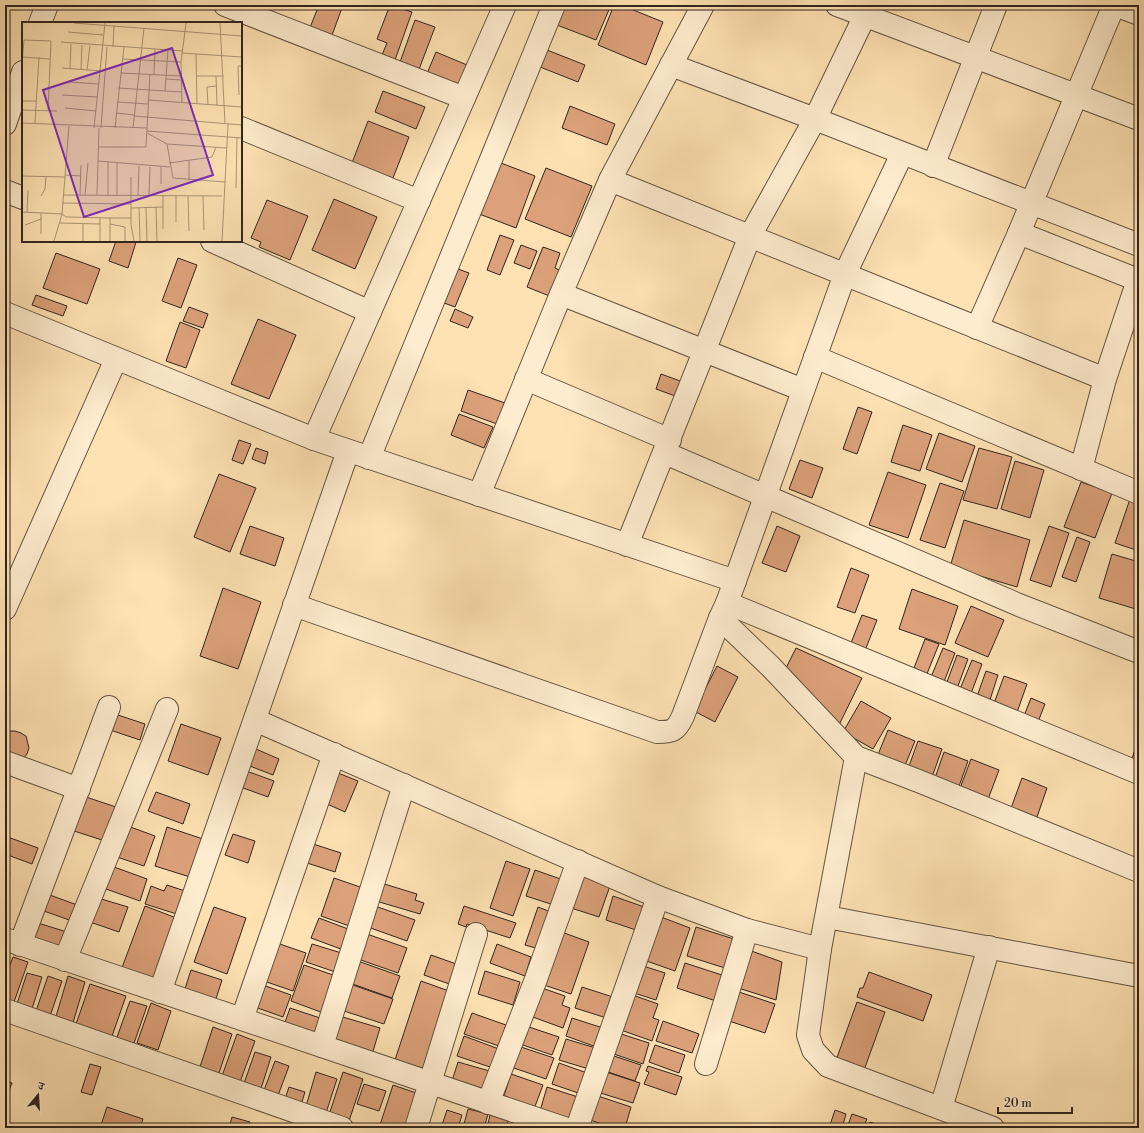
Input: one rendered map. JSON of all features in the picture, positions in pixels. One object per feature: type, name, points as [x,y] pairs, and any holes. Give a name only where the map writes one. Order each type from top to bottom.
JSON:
[{"type":"street","points":[[40,22],[46,5]]},
{"type":"street","points":[[225,5],[464,98]]},
{"type":"street","points":[[314,439],[506,5]]},
{"type":"street","points":[[479,495],[561,294],[610,180],[703,5]]},
{"type":"street","points":[[837,5],[868,10],[975,57],[1139,119]]},
{"type":"street","points":[[933,166],[996,5]]},
{"type":"street","points":[[978,328],[1114,5],[1139,14]]},
{"type":"street","points":[[369,458],[547,7]]},
{"type":"street","points":[[627,544],[750,236],[815,119],[868,10]]},
{"type":"street","points":[[671,65],[815,119],[1139,245]]},
{"type":"street","points":[[5,124],[22,75]]},
{"type":"street","points":[[242,128],[419,201]]},
{"type":"street","points":[[294,606],[657,732],[670,732],[678,727],[735,581],[845,274],[902,154]]},
{"type":"street","points":[[610,180],[1105,379]]},
{"type":"street","points":[[5,191],[22,198]]},
{"type":"street","points":[[1019,233],[1139,278],[1105,379],[1081,469]]},
{"type":"street","points":[[214,242],[370,312]]},
{"type":"street","points":[[561,294],[803,390]]},
{"type":"street","points":[[5,313],[314,439],[735,581]]},
{"type":"street","points":[[815,357],[1139,493]]},
{"type":"street","points":[[5,609],[116,359]]},
{"type":"street","points":[[526,379],[667,446],[765,496],[1012,602],[1139,652]]},
{"type":"street","points":[[160,992],[348,451]]},
{"type":"street","points":[[724,610],[771,667],[856,757],[1139,871]]},
{"type":"street","points":[[724,610],[1139,773]]},
{"type":"street","points":[[109,707],[78,789],[13,942],[564,1128]]},
{"type":"street","points":[[65,960],[167,709]]},
{"type":"street","points":[[255,720],[658,897],[747,930],[820,949]]},
{"type":"street","points":[[242,1019],[334,754]]},
{"type":"street","points":[[856,757],[820,949],[808,1035],[813,1050],[828,1066],[993,1128]]},
{"type":"street","points":[[5,762],[78,789]]},
{"type":"street","points":[[322,1046],[404,785]]},
{"type":"street","points":[[488,1103],[536,979],[578,861]]},
{"type":"street","points":[[576,1128],[658,897]]},
{"type":"street","points":[[827,917],[1139,976]]},
{"type":"street","points":[[706,1064],[747,930]]},
{"type":"street","points":[[416,1128],[476,934]]},
{"type":"street","points":[[941,1108],[989,947]]},
{"type":"street","points":[[5,1010],[342,1128]]},
{"type":"building","points":[[319,5],[343,5],[331,38],[309,30]]},
{"type":"building","points":[[390,5],[412,12],[395,60],[382,55],[387,43],[377,39]]},
{"type":"building","points":[[565,5],[611,5],[596,40],[557,25]]},
{"type":"building","points":[[614,5],[621,5],[663,22],[646,65],[598,45]]},
{"type":"building","points":[[415,20],[435,27],[418,72],[399,65]]},
{"type":"building","points":[[542,48],[585,65],[578,82],[535,65]]},
{"type":"building","points":[[436,52],[467,65],[456,89],[426,76]]},
{"type":"building","points":[[383,91],[425,107],[416,129],[375,112]]},
{"type":"building","points":[[570,106],[615,124],[607,145],[562,128]]},
{"type":"building","points":[[368,121],[409,137],[393,178],[352,163]]},
{"type":"building","points":[[493,160],[535,176],[516,228],[474,212]]},
{"type":"building","points":[[546,168],[592,186],[571,237],[525,219]]},
{"type":"building","points":[[334,199],[377,217],[355,269],[312,250]]},
{"type":"building","points":[[267,200],[308,216],[290,260],[259,247],[261,242],[251,238]]},
{"type":"building","points":[[500,235],[514,240],[500,275],[487,270]]},
{"type":"building","points":[[116,242],[136,242],[128,268],[109,261]]},
{"type":"building","points":[[521,245],[537,251],[530,269],[514,263]]},
{"type":"building","points":[[543,247],[560,253],[555,268],[561,271],[552,297],[527,287]]},
{"type":"building","points":[[56,253],[100,269],[87,304],[43,288]]},
{"type":"building","points":[[178,258],[197,265],[181,308],[162,301]]},
{"type":"building","points":[[450,266],[469,273],[455,307],[436,300]]},
{"type":"building","points":[[36,295],[67,306],[63,316],[32,305]]},
{"type":"building","points":[[189,307],[208,314],[203,328],[183,321]]},
{"type":"building","points":[[455,309],[473,317],[468,328],[450,321]]},
{"type":"building","points":[[258,319],[296,335],[269,399],[231,384]]},
{"type":"building","points":[[180,322],[200,330],[186,368],[166,361]]},
{"type":"building","points":[[661,374],[683,382],[678,397],[656,389]]},
{"type":"building","points":[[468,390],[505,403],[497,424],[461,411]]},
{"type":"building","points":[[858,407],[872,412],[857,454],[843,449]]},
{"type":"building","points":[[459,414],[493,427],[484,448],[451,435]]},
{"type":"building","points":[[903,425],[932,435],[920,471],[891,462]]},
{"type":"building","points":[[939,433],[975,446],[962,482],[926,469]]},
{"type":"building","points":[[239,440],[251,444],[243,464],[232,460]]},
{"type":"building","points":[[256,448],[268,452],[265,464],[252,459]]},
{"type":"building","points":[[979,448],[1012,457],[997,509],[963,500]]},
{"type":"building","points":[[800,460],[823,468],[812,498],[789,489]]},
{"type":"building","points":[[1015,461],[1044,470],[1030,518],[1001,509]]},
{"type":"building","points":[[888,472],[926,485],[908,538],[869,525]]},
{"type":"building","points":[[219,474],[256,488],[230,552],[194,537]]},
{"type":"building","points":[[1081,482],[1112,493],[1095,538],[1064,527]]},
{"type":"building","points":[[940,483],[964,491],[945,548],[920,540]]},
{"type":"building","points":[[1131,496],[1139,498],[1139,551],[1115,543]]},
{"type":"building","points":[[964,520],[1030,540],[1017,587],[950,567]]},
{"type":"building","points":[[250,526],[284,538],[275,566],[240,554]]},
{"type":"building","points":[[777,526],[800,536],[786,572],[762,563]]},
{"type":"building","points":[[1049,526],[1069,533],[1051,587],[1030,580]]},
{"type":"building","points":[[1077,537],[1090,542],[1076,582],[1062,577]]},
{"type":"building","points":[[1112,554],[1139,562],[1139,610],[1099,598]]},
{"type":"building","points":[[851,568],[869,575],[855,613],[837,607]]},
{"type":"building","points":[[223,588],[261,602],[238,669],[200,656]]},
{"type":"building","points":[[912,589],[958,606],[945,645],[899,629]]},
{"type":"building","points":[[971,606],[1004,620],[988,657],[955,643]]},
{"type":"building","points":[[862,615],[877,620],[864,653],[849,648]]},
{"type":"building","points":[[925,639],[939,644],[924,681],[911,676]]},
{"type":"building","points":[[796,648],[862,678],[838,727],[784,672]]},
{"type":"building","points":[[943,648],[955,653],[942,687],[929,682]]},
{"type":"building","points":[[957,655],[968,659],[955,694],[944,690]]},
{"type":"building","points":[[972,660],[982,664],[969,699],[958,694]]},
{"type":"building","points":[[717,666],[738,677],[715,722],[694,711]]},
{"type":"building","points":[[986,671],[998,675],[987,709],[974,705]]},
{"type":"building","points":[[1004,676],[1027,684],[1015,718],[992,709]]},
{"type":"building","points":[[1031,698],[1045,704],[1036,727],[1022,721]]},
{"type":"building","points":[[861,701],[891,718],[873,749],[843,732]]},
{"type":"building","points":[[112,713],[145,724],[140,740],[107,729]]},
{"type":"building","points":[[181,724],[221,738],[208,775],[168,761]]},
{"type":"building","points":[[888,730],[915,741],[904,768],[877,757]]},
{"type":"building","points":[[15,731],[26,736],[29,748],[23,759],[5,760],[5,733]]},
{"type":"building","points":[[1139,738],[1139,771],[1129,767]]},
{"type":"building","points":[[918,741],[942,749],[932,777],[908,769]]},
{"type":"building","points":[[249,746],[279,759],[273,775],[242,763]]},
{"type":"building","points":[[944,752],[968,761],[958,789],[934,781]]},
{"type":"building","points":[[971,759],[999,770],[987,802],[959,791]]},
{"type":"building","points":[[241,769],[274,781],[268,797],[235,785]]},
{"type":"building","points":[[338,773],[358,781],[345,812],[325,803]]},
{"type":"building","points":[[1022,778],[1047,788],[1036,820],[1010,811]]},
{"type":"building","points":[[156,792],[190,804],[183,824],[148,811]]},
{"type":"building","points":[[83,796],[116,807],[105,841],[71,830]]},
{"type":"building","points":[[125,825],[155,836],[144,866],[114,856]]},
{"type":"building","points":[[167,827],[203,839],[190,877],[155,866]]},
{"type":"building","points":[[233,834],[255,841],[248,863],[225,855]]},
{"type":"building","points":[[5,836],[38,848],[32,864],[5,854]]},
{"type":"building","points":[[310,843],[341,853],[335,872],[304,862]]},
{"type":"building","points":[[506,861],[530,869],[513,916],[490,908]]},
{"type":"building","points":[[114,867],[147,879],[140,901],[106,889]]},
{"type":"building","points":[[535,870],[569,882],[560,907],[526,896]]},
{"type":"building","points":[[5,871],[10,873],[5,888]]},
{"type":"building","points":[[576,874],[610,886],[599,917],[565,906]]},
{"type":"building","points":[[334,878],[363,888],[355,928],[321,916]]},
{"type":"building","points":[[381,883],[417,894],[415,900],[424,903],[420,914],[376,901]]},
{"type":"building","points":[[167,885],[191,893],[183,916],[145,904],[151,886],[164,891]]},
{"type":"building","points":[[47,894],[80,906],[75,922],[41,910]]},
{"type":"building","points":[[613,896],[647,908],[639,931],[606,920]]},
{"type":"building","points":[[98,898],[128,907],[119,932],[90,922]]},
{"type":"building","points":[[372,905],[415,920],[407,941],[365,926]]},
{"type":"building","points":[[145,906],[179,919],[155,985],[120,973]]},
{"type":"building","points":[[464,906],[516,923],[510,938],[467,924],[466,927],[458,924]]},
{"type":"building","points":[[214,907],[246,918],[227,974],[194,962]]},
{"type":"building","points":[[538,907],[551,912],[539,949],[525,945]]},
{"type":"building","points":[[661,917],[690,928],[675,971],[641,959]]},
{"type":"building","points":[[319,918],[356,932],[349,952],[311,938]]},
{"type":"building","points":[[38,923],[70,933],[64,952],[32,941]]},
{"type":"building","points":[[696,927],[734,939],[725,968],[687,956]]},
{"type":"building","points":[[556,930],[589,942],[571,994],[538,983]]},
{"type":"building","points":[[364,933],[407,948],[398,973],[355,958]]},
{"type":"building","points":[[271,941],[306,953],[293,991],[258,979]]},
{"type":"building","points":[[312,944],[348,955],[341,974],[306,962]]},
{"type":"building","points":[[497,944],[531,957],[525,976],[490,963]]},
{"type":"building","points":[[743,948],[782,962],[776,1000],[732,986]]},
{"type":"building","points":[[431,955],[462,966],[455,986],[424,975]]},
{"type":"building","points":[[13,957],[28,962],[13,1005],[5,1002],[5,978]]},
{"type":"building","points":[[355,960],[400,976],[392,998],[347,982]]},
{"type":"building","points":[[685,963],[725,976],[716,1001],[677,988]]},
{"type":"building","points":[[637,964],[665,973],[656,1000],[628,991]]},
{"type":"building","points":[[304,965],[339,977],[326,1014],[291,1001]]},
{"type":"building","points":[[191,970],[222,980],[214,1005],[183,995]]},
{"type":"building","points":[[485,971],[520,982],[513,1005],[478,994]]},
{"type":"building","points":[[869,972],[932,995],[923,1021],[857,997],[860,988],[863,988]]},
{"type":"building","points":[[27,973],[42,977],[31,1012],[16,1007]]},
{"type":"building","points":[[48,976],[62,981],[49,1019],[35,1014]]},
{"type":"building","points":[[68,976],[85,982],[72,1026],[55,1020]]},
{"type":"building","points":[[421,981],[449,991],[425,1075],[393,1066]]},
{"type":"building","points":[[347,983],[393,999],[384,1024],[338,1009]]},
{"type":"building","points":[[90,984],[126,996],[111,1039],[75,1027]]},
{"type":"building","points":[[260,984],[291,995],[283,1017],[252,1006]]},
{"type":"building","points":[[536,986],[565,996],[562,1005],[570,1008],[563,1028],[530,1016]]},
{"type":"building","points":[[582,987],[619,999],[613,1020],[575,1008]]},
{"type":"building","points":[[733,990],[775,1004],[765,1033],[723,1019]]},
{"type":"building","points":[[627,993],[658,1004],[653,1018],[659,1020],[652,1041],[618,1029]]},
{"type":"building","points":[[130,1001],[147,1006],[133,1046],[116,1040]]},
{"type":"building","points":[[857,1002],[885,1012],[863,1073],[835,1063]]},
{"type":"building","points":[[151,1003],[171,1011],[158,1050],[137,1043]]},
{"type":"building","points":[[290,1008],[320,1018],[313,1039],[283,1028]]},
{"type":"building","points":[[472,1013],[506,1025],[499,1046],[464,1034]]},
{"type":"building","points":[[336,1015],[380,1028],[371,1058],[327,1045]]},
{"type":"building","points":[[572,1018],[606,1029],[599,1048],[566,1036]]},
{"type":"building","points":[[663,1021],[699,1034],[692,1053],[656,1041]]},
{"type":"building","points":[[526,1026],[559,1037],[552,1055],[520,1044]]},
{"type":"building","points":[[213,1027],[232,1034],[218,1076],[199,1070]]},
{"type":"building","points":[[615,1032],[649,1043],[643,1064],[608,1052]]},
{"type":"building","points":[[237,1034],[255,1041],[240,1082],[222,1076]]},
{"type":"building","points":[[464,1036],[499,1049],[493,1068],[457,1056]]},
{"type":"building","points":[[566,1039],[599,1049],[592,1070],[559,1060]]},
{"type":"building","points":[[655,1045],[685,1055],[679,1073],[649,1062]]},
{"type":"building","points":[[518,1046],[554,1058],[546,1079],[511,1067]]},
{"type":"building","points":[[255,1052],[271,1057],[258,1098],[241,1092]]},
{"type":"building","points":[[608,1054],[641,1065],[635,1081],[602,1070]]},
{"type":"building","points":[[275,1061],[289,1066],[277,1098],[263,1093]]},
{"type":"building","points":[[458,1062],[493,1072],[486,1094],[451,1084]]},
{"type":"building","points":[[559,1063],[590,1074],[584,1095],[552,1084]]},
{"type":"building","points":[[90,1064],[101,1067],[92,1095],[81,1092]]},
{"type":"building","points":[[648,1066],[682,1077],[676,1095],[644,1084],[649,1072],[646,1071]]},
{"type":"building","points":[[603,1071],[640,1083],[633,1103],[597,1092]]},
{"type":"building","points":[[316,1072],[337,1079],[324,1119],[304,1113]]},
{"type":"building","points":[[343,1072],[363,1079],[347,1127],[327,1121]]},
{"type":"building","points":[[511,1074],[543,1085],[534,1109],[503,1099]]},
{"type":"building","points":[[5,1080],[12,1083],[6,1098],[5,1098]]},
{"type":"building","points":[[364,1084],[386,1091],[379,1111],[357,1104]]},
{"type":"building","points":[[393,1085],[422,1095],[409,1128],[379,1128]]},
{"type":"building","points":[[289,1087],[305,1092],[299,1111],[283,1105]]},
{"type":"building","points":[[547,1087],[581,1098],[573,1122],[540,1111]]},
{"type":"building","points":[[595,1095],[631,1107],[625,1128],[614,1128],[587,1119]]},
{"type":"building","points":[[107,1107],[143,1119],[140,1128],[100,1128]]},
{"type":"building","points":[[468,1109],[488,1114],[484,1128],[463,1128]]},
{"type":"building","points":[[447,1110],[462,1115],[458,1128],[441,1128]]},
{"type":"building","points":[[835,1110],[846,1114],[842,1128],[829,1128]]},
{"type":"building","points":[[491,1111],[509,1116],[506,1128],[487,1128]]},
{"type":"building","points":[[852,1114],[867,1119],[863,1128],[847,1128]]},
{"type":"building","points":[[232,1117],[250,1122],[248,1128],[229,1128]]},
{"type":"building","points":[[870,1122],[882,1126],[881,1128],[867,1128]]},
{"type":"building","points":[[191,1123],[204,1128],[189,1128]]}]
